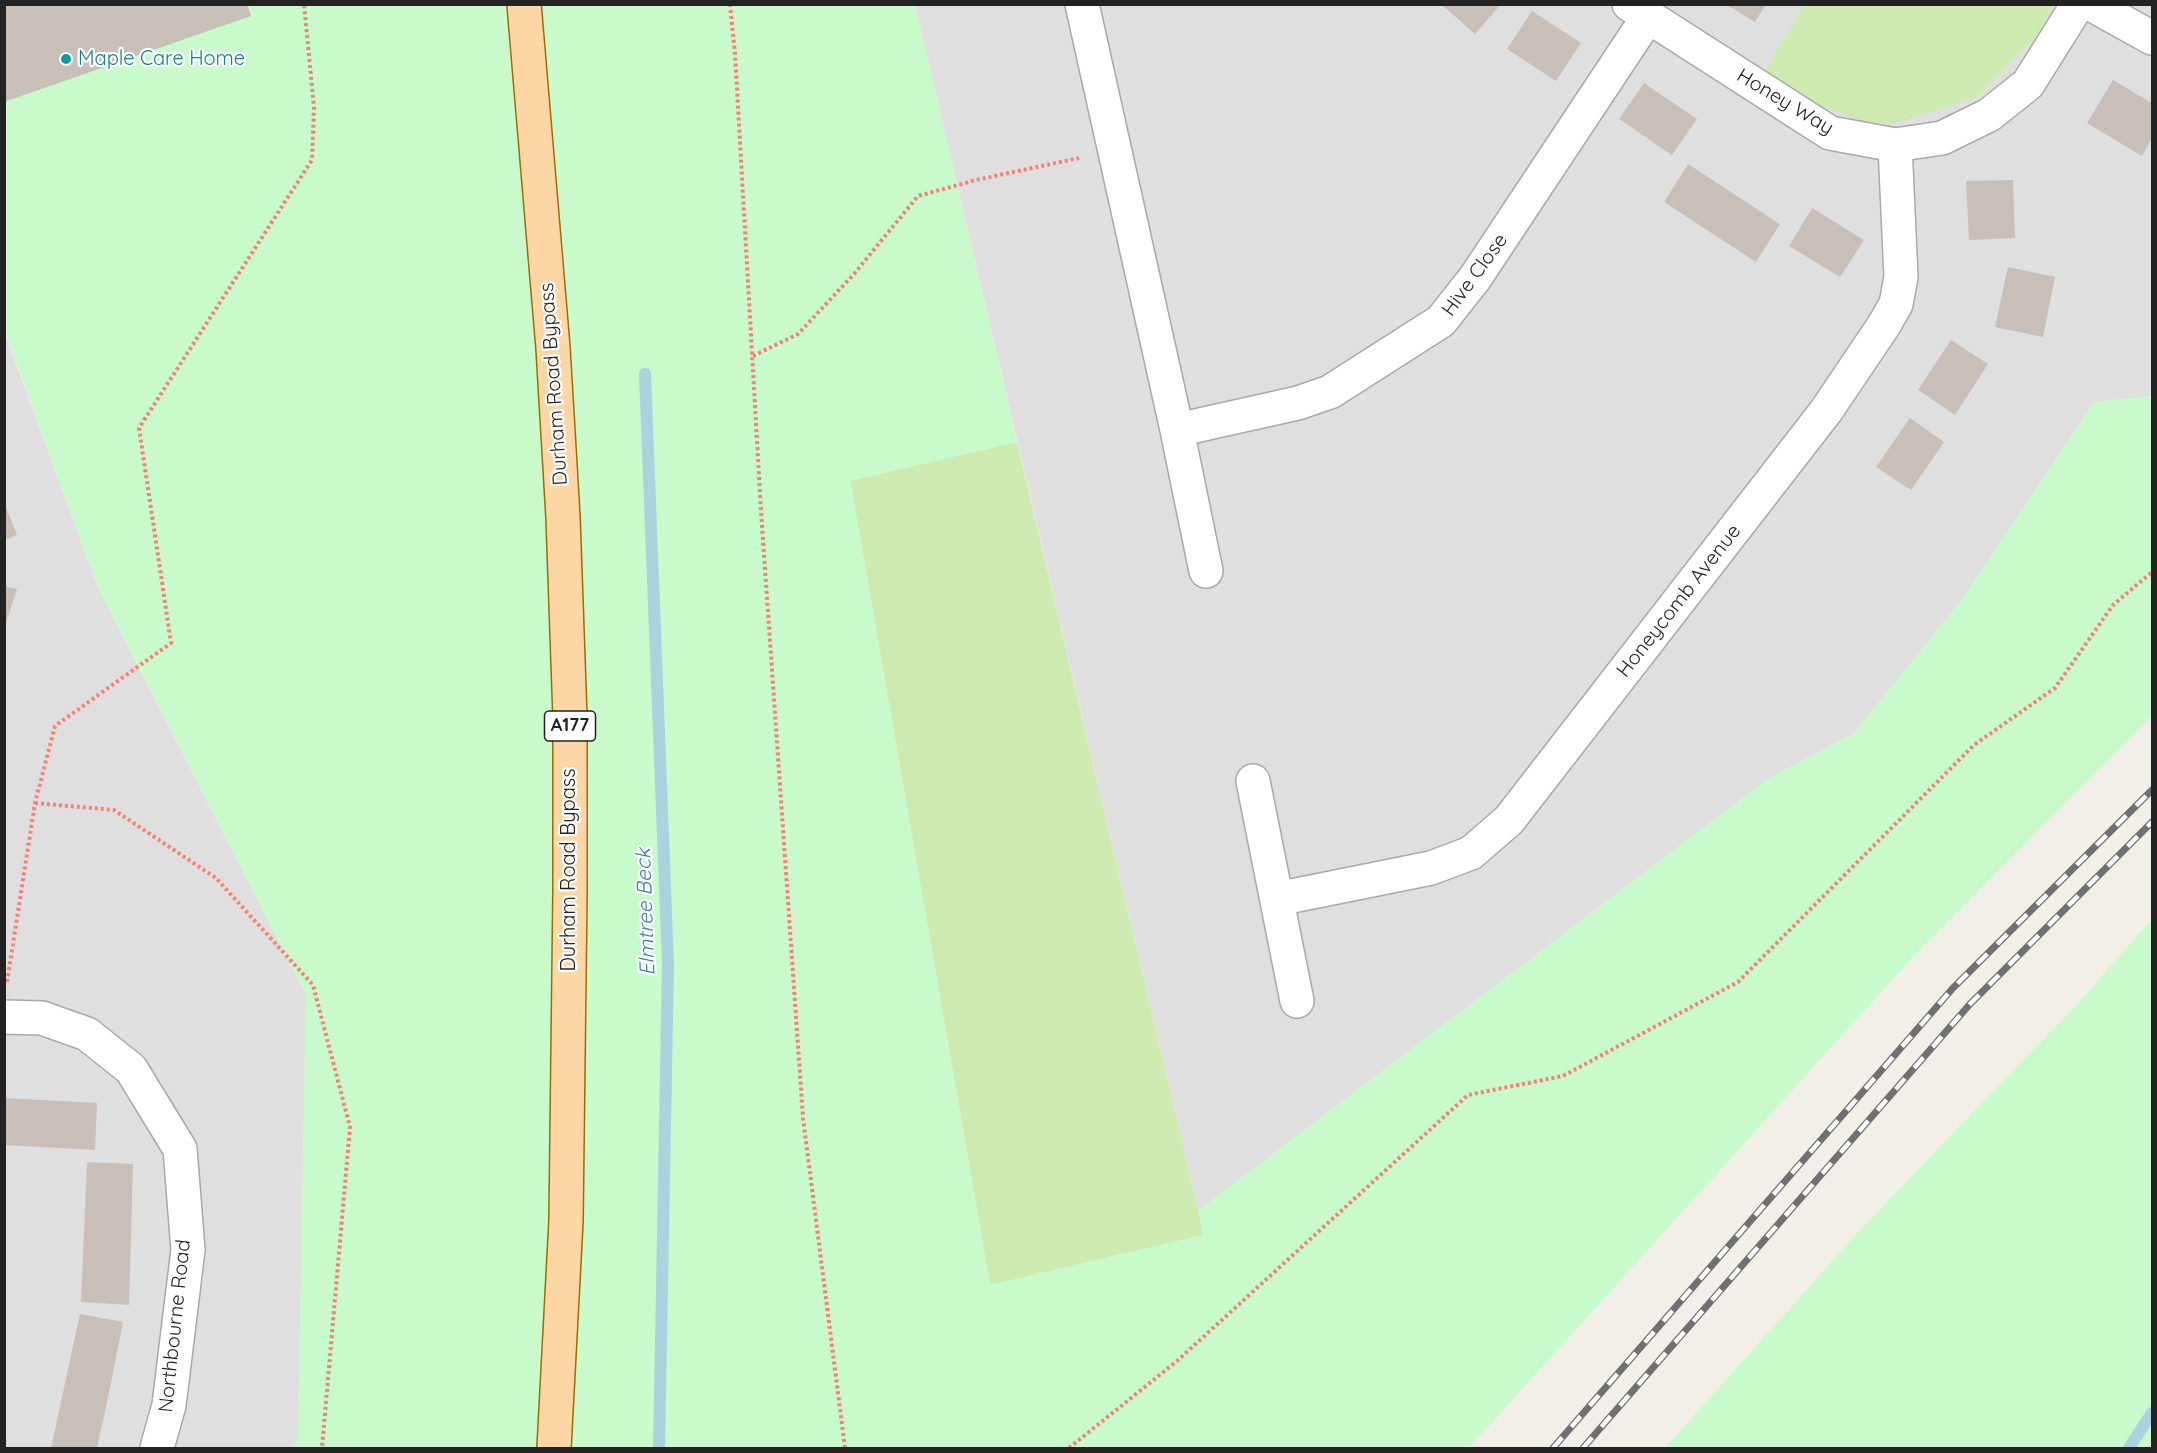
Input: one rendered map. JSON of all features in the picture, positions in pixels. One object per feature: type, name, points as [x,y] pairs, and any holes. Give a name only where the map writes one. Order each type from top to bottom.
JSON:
[{"type":"main road","name":"Durham Road Bypass","points":[[524,4],[553,348],[563,518],[570,718],[566,1209],[554,1449]]},
{"type":"street","points":[[1082,4],[1206,571]]},
{"type":"street","name":"Honey Way","points":[[1638,11],[1830,133],[1895,145],[1942,138],[1989,116],[2028,84],[2078,4]]},
{"type":"street","points":[[2091,4],[2152,38]]},
{"type":"street","name":"Hive Close","points":[[1177,430],[1299,402],[1330,392],[1441,321],[1475,278],[1638,11]]},
{"type":"street","name":"Honeycomb Avenue","points":[[1277,899],[1431,868],[1471,853],[1509,820],[1826,411],[1884,325],[1896,303],[1901,277],[1895,145]]},
{"type":"street","points":[[1253,781],[1297,1001]]},
{"type":"street","name":"Northbourne Road","points":[[4,1017],[42,1018],[87,1034],[131,1069],[180,1149],[188,1250],[169,1404],[157,1449]]},
{"type":"path","points":[[6,983],[35,803],[55,726],[171,643],[139,428],[312,160],[314,108],[304,4]]},
{"type":"path","points":[[730,4],[736,66],[761,511],[803,1118],[845,1449]]},
{"type":"path","points":[[753,356],[798,334],[854,274],[918,196],[976,180],[1115,151]]},
{"type":"path","points":[[1069,1449],[1177,1361],[1468,1095],[1563,1076],[1738,982],[1974,745],[2055,688],[2113,605],[2152,572]]},
{"type":"path","points":[[35,803],[114,810],[216,878],[313,985],[350,1127],[322,1449]]},
{"type":"shaded area","points":[[915,5],[2152,5],[2152,396],[2094,402],[1961,601],[1854,733],[1768,779],[1199,1210],[1204,1235]]},
{"type":"shaded area","points":[[4,331],[98,588],[306,995],[298,1437],[294,1448],[5,1448]]},
{"type":"green space","points":[[5,5],[915,5],[1017,442],[850,481],[990,1285],[1203,1235],[1198,1211],[1768,779],[1854,733],[1961,601],[2094,402],[2152,396],[2152,716],[1911,959],[1469,1448],[294,1448],[298,1437],[306,995],[98,588],[5,331]]},
{"type":"green space","points":[[1805,5],[2054,5],[2040,32],[1976,98],[1880,128],[1757,83]]},
{"type":"green space","points":[[1017,442],[1204,1235],[990,1285],[850,480]]},
{"type":"green space","points":[[2152,919],[2152,1448],[1665,1448],[1860,1230],[2082,999]]},
{"type":"building","name":"Maple Care Home","points":[[4,4],[247,4],[251,16],[4,102]]},
{"type":"building","points":[[1441,4],[1501,4],[1475,34]]},
{"type":"building","points":[[1725,4],[1766,4],[1755,22]]},
{"type":"building","points":[[1532,11],[1581,43],[1556,81],[1507,49]]},
{"type":"building","points":[[2113,80],[2152,103],[2152,138],[2142,156],[2087,123]]},
{"type":"building","points":[[1644,83],[1697,119],[1672,155],[1619,119]]},
{"type":"building","points":[[1688,164],[1780,224],[1756,262],[1664,202]]},
{"type":"building","points":[[2013,180],[2015,238],[1969,240],[1966,181]]},
{"type":"building","points":[[1812,208],[1864,240],[1840,277],[1789,246]]},
{"type":"building","points":[[2008,267],[2055,277],[2043,337],[1995,327]]},
{"type":"building","points":[[1951,340],[1988,364],[1955,415],[1918,390]]},
{"type":"building","points":[[1910,418],[1944,442],[1911,490],[1876,467]]},
{"type":"building","points":[[4,502],[17,535],[4,540]]},
{"type":"building","points":[[4,586],[17,589],[5,626],[4,626]]},
{"type":"building","points":[[4,1098],[97,1103],[95,1150],[4,1145]]},
{"type":"building","points":[[87,1162],[133,1164],[129,1305],[81,1302]]},
{"type":"building","points":[[80,1314],[123,1322],[109,1393],[97,1448],[51,1448]]},
{"type":"waterway","name":"Elmtree Beck","points":[[645,374],[668,964],[659,1448]]},
{"type":"waterway","points":[[2129,1448],[2152,1413]]},
{"type":"railway","points":[[1553,1448],[1953,988],[2152,790]]},
{"type":"railway","points":[[1583,1448],[1970,1004],[2152,822]]},
{"type":"place","name":"Maple Care Home","points":[[66,59]]}]
